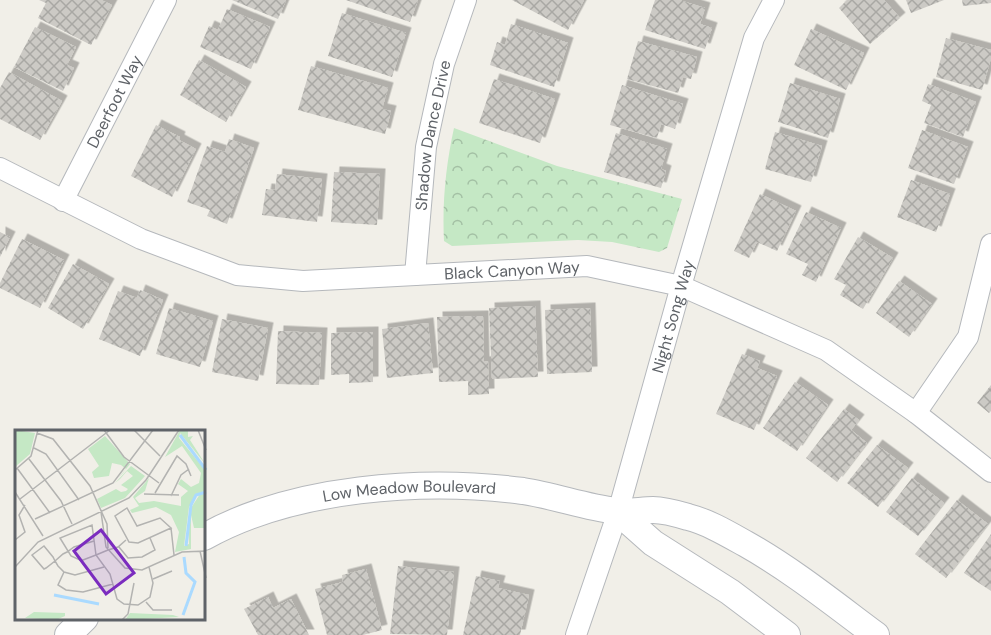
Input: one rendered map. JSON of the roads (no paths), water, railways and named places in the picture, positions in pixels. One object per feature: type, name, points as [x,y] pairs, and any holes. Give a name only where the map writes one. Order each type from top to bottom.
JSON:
[{"type":"street","name":"Deerfoot Way","points":[[63,201],[166,0]]},
{"type":"street","name":"Shadow Dance Drive","points":[[415,275],[426,147],[444,64],[466,0]]},
{"type":"street","name":"Night Song Way","points":[[576,635],[618,512],[754,38],[774,0]]},
{"type":"street","name":"Black Canyon Way","points":[[0,168],[141,239],[237,275],[303,281],[587,266],[681,286],[826,350],[916,413],[991,472]]},
{"type":"street","points":[[916,413],[968,337],[991,243]]},
{"type":"street","name":"Low Meadow Boulevard","points":[[206,536],[258,514],[304,501],[393,486],[523,491],[618,512],[654,510],[689,517],[728,534],[800,577],[876,635]]},
{"type":"street","name":"Low Meadow Boulevard","points":[[618,512],[652,543],[730,592],[787,635]]},
{"type":"street","points":[[68,635],[84,620]]}]
